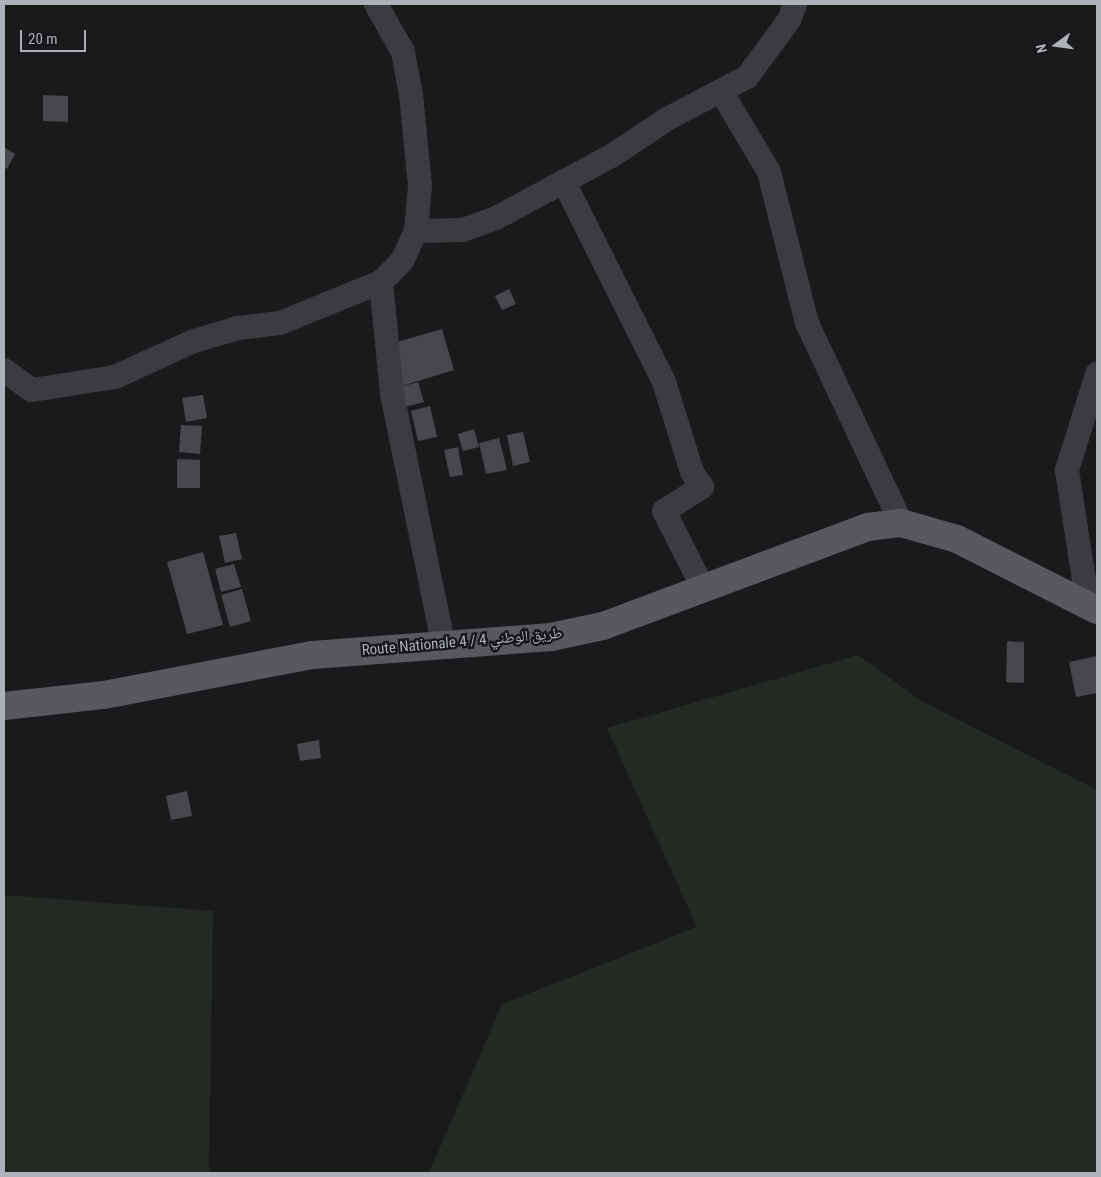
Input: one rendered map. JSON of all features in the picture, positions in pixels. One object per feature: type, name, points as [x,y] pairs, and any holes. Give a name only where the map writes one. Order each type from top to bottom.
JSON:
[{"type":"main road","name":"Route Nationale 4 / طريق الوطني 4","points":[[4,706],[104,695],[312,655],[443,643],[551,637],[603,626],[868,527],[901,523],[957,539],[1093,608]]},
{"type":"street","points":[[4,370],[32,390],[115,377],[194,341],[238,328],[280,323],[381,282],[402,260],[416,231],[420,186],[411,95],[403,52],[385,15],[376,4]]},
{"type":"street","points":[[416,231],[463,230],[496,218],[564,182],[667,119],[747,77],[789,20],[795,4]]},
{"type":"street","points":[[721,90],[769,172],[807,323],[901,523]]},
{"type":"street","points":[[564,182],[664,382],[692,472],[702,487],[664,511],[703,588]]},
{"type":"street","points":[[381,282],[392,394],[443,643]]},
{"type":"street","points":[[1093,608],[1067,470],[1097,374]]},
{"type":"shaded area","points":[[858,655],[923,702],[1097,790],[1097,1173],[429,1173],[502,1004],[697,927],[607,728]]},
{"type":"shaded area","points":[[4,895],[213,911],[209,1173],[4,1173]]},
{"type":"building","points":[[43,95],[68,96],[68,122],[43,121]]},
{"type":"building","points":[[4,147],[15,154],[7,169],[4,167]]},
{"type":"building","points":[[509,289],[516,304],[502,310],[495,296]]},
{"type":"building","points":[[442,329],[454,370],[402,386],[390,344]]},
{"type":"building","points":[[418,382],[424,402],[405,407],[400,387]]},
{"type":"building","points":[[203,395],[207,418],[186,422],[182,398]]},
{"type":"building","points":[[430,406],[437,437],[418,441],[411,411]]},
{"type":"building","points":[[181,425],[202,426],[200,454],[179,452]]},
{"type":"building","points":[[474,429],[479,447],[463,451],[458,434]]},
{"type":"building","points":[[523,432],[530,462],[513,466],[507,435]]},
{"type":"building","points":[[499,438],[507,470],[486,474],[479,443]]},
{"type":"building","points":[[458,447],[463,475],[450,477],[444,450]]},
{"type":"building","points":[[177,459],[200,460],[200,488],[177,488]]},
{"type":"building","points":[[236,533],[242,559],[225,563],[219,536]]},
{"type":"building","points":[[203,552],[223,625],[187,634],[167,562]]},
{"type":"building","points":[[234,564],[241,587],[221,592],[215,569]]},
{"type":"building","points":[[242,589],[251,621],[230,627],[221,595]]},
{"type":"building","points":[[1007,641],[1024,642],[1024,683],[1006,682]]},
{"type":"building","points":[[1097,656],[1097,693],[1076,697],[1069,662]]},
{"type":"building","points":[[319,740],[321,758],[300,761],[297,744]]},
{"type":"building","points":[[187,791],[192,816],[171,820],[166,796]]}]
